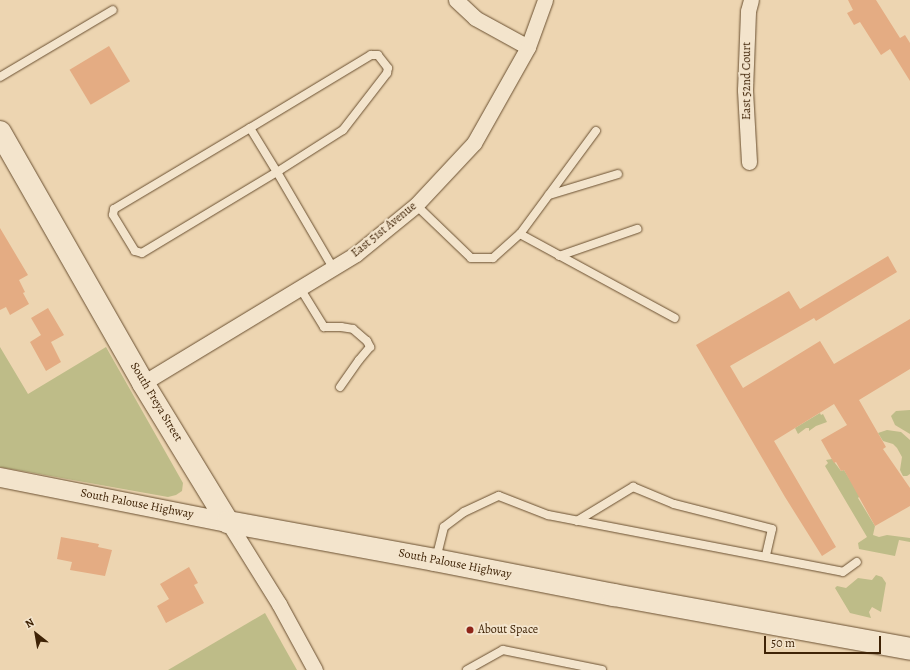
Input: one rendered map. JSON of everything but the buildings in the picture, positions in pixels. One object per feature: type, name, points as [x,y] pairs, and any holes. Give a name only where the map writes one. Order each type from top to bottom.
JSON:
[{"type":"main road","name":"South Freya Street","points":[[0,132],[143,383],[228,522]]},
{"type":"main road","name":"South Palouse Highway","points":[[228,522],[910,649]]},
{"type":"street","points":[[456,0],[475,18],[528,47]]},
{"type":"street","name":"East 51st Avenue","points":[[143,383],[356,254],[416,205],[474,143],[528,47],[545,0]]},
{"type":"street","name":"East 52nd Court","points":[[749,162],[745,90],[748,11],[751,0]]},
{"type":"street","name":"South Palouse Highway","points":[[0,477],[228,522]]},
{"type":"street","name":"South Freya Street","points":[[228,522],[279,604],[315,670]]},
{"type":"lane","points":[[0,77],[112,10]]},
{"type":"lane","points":[[370,55],[378,55],[388,68],[387,73],[343,130],[142,253],[135,251],[113,215],[114,209],[250,128],[370,55]]},
{"type":"lane","points":[[250,128],[333,268]]},
{"type":"lane","points":[[416,205],[471,258],[493,258],[520,234],[596,130]]},
{"type":"lane","points":[[549,195],[618,174]]},
{"type":"lane","points":[[559,256],[637,229]]},
{"type":"lane","points":[[520,234],[675,318]]},
{"type":"lane","points":[[300,288],[324,327],[353,329],[367,341],[370,347],[340,387]]},
{"type":"lane","points":[[578,521],[633,487],[674,504],[772,529],[766,556]]},
{"type":"lane","points":[[435,560],[444,527],[464,512],[499,496],[548,515],[843,572],[857,562]]},
{"type":"lane","points":[[467,670],[503,650],[602,670]]},
{"type":"shaded area","points":[[0,347],[28,394],[106,347],[183,483],[182,491],[176,495],[168,497],[0,467]]},
{"type":"shaded area","points":[[910,410],[910,434],[895,425],[891,416],[896,411]]},
{"type":"shaded area","points":[[820,413],[821,415],[823,414],[827,422],[816,426],[809,431],[809,428],[806,428],[798,434],[795,428]]},
{"type":"shaded area","points":[[887,430],[901,432],[910,440],[910,474],[907,476],[903,476],[900,470],[902,457],[897,448],[893,444],[883,441],[878,433]]},
{"type":"shaded area","points":[[832,459],[841,471],[844,470],[860,496],[858,498],[875,526],[873,535],[879,537],[887,535],[910,538],[910,542],[899,540],[895,556],[859,549],[858,543],[867,537],[825,466],[828,463],[826,460]]},
{"type":"shaded area","points":[[876,575],[882,577],[886,583],[881,612],[872,607],[869,612],[871,618],[850,613],[835,588],[837,586],[846,588],[858,578],[872,580]]},
{"type":"shaded area","points":[[265,613],[297,670],[168,670]]},
{"type":"place","name":"About Space","points":[[470,630]]}]
